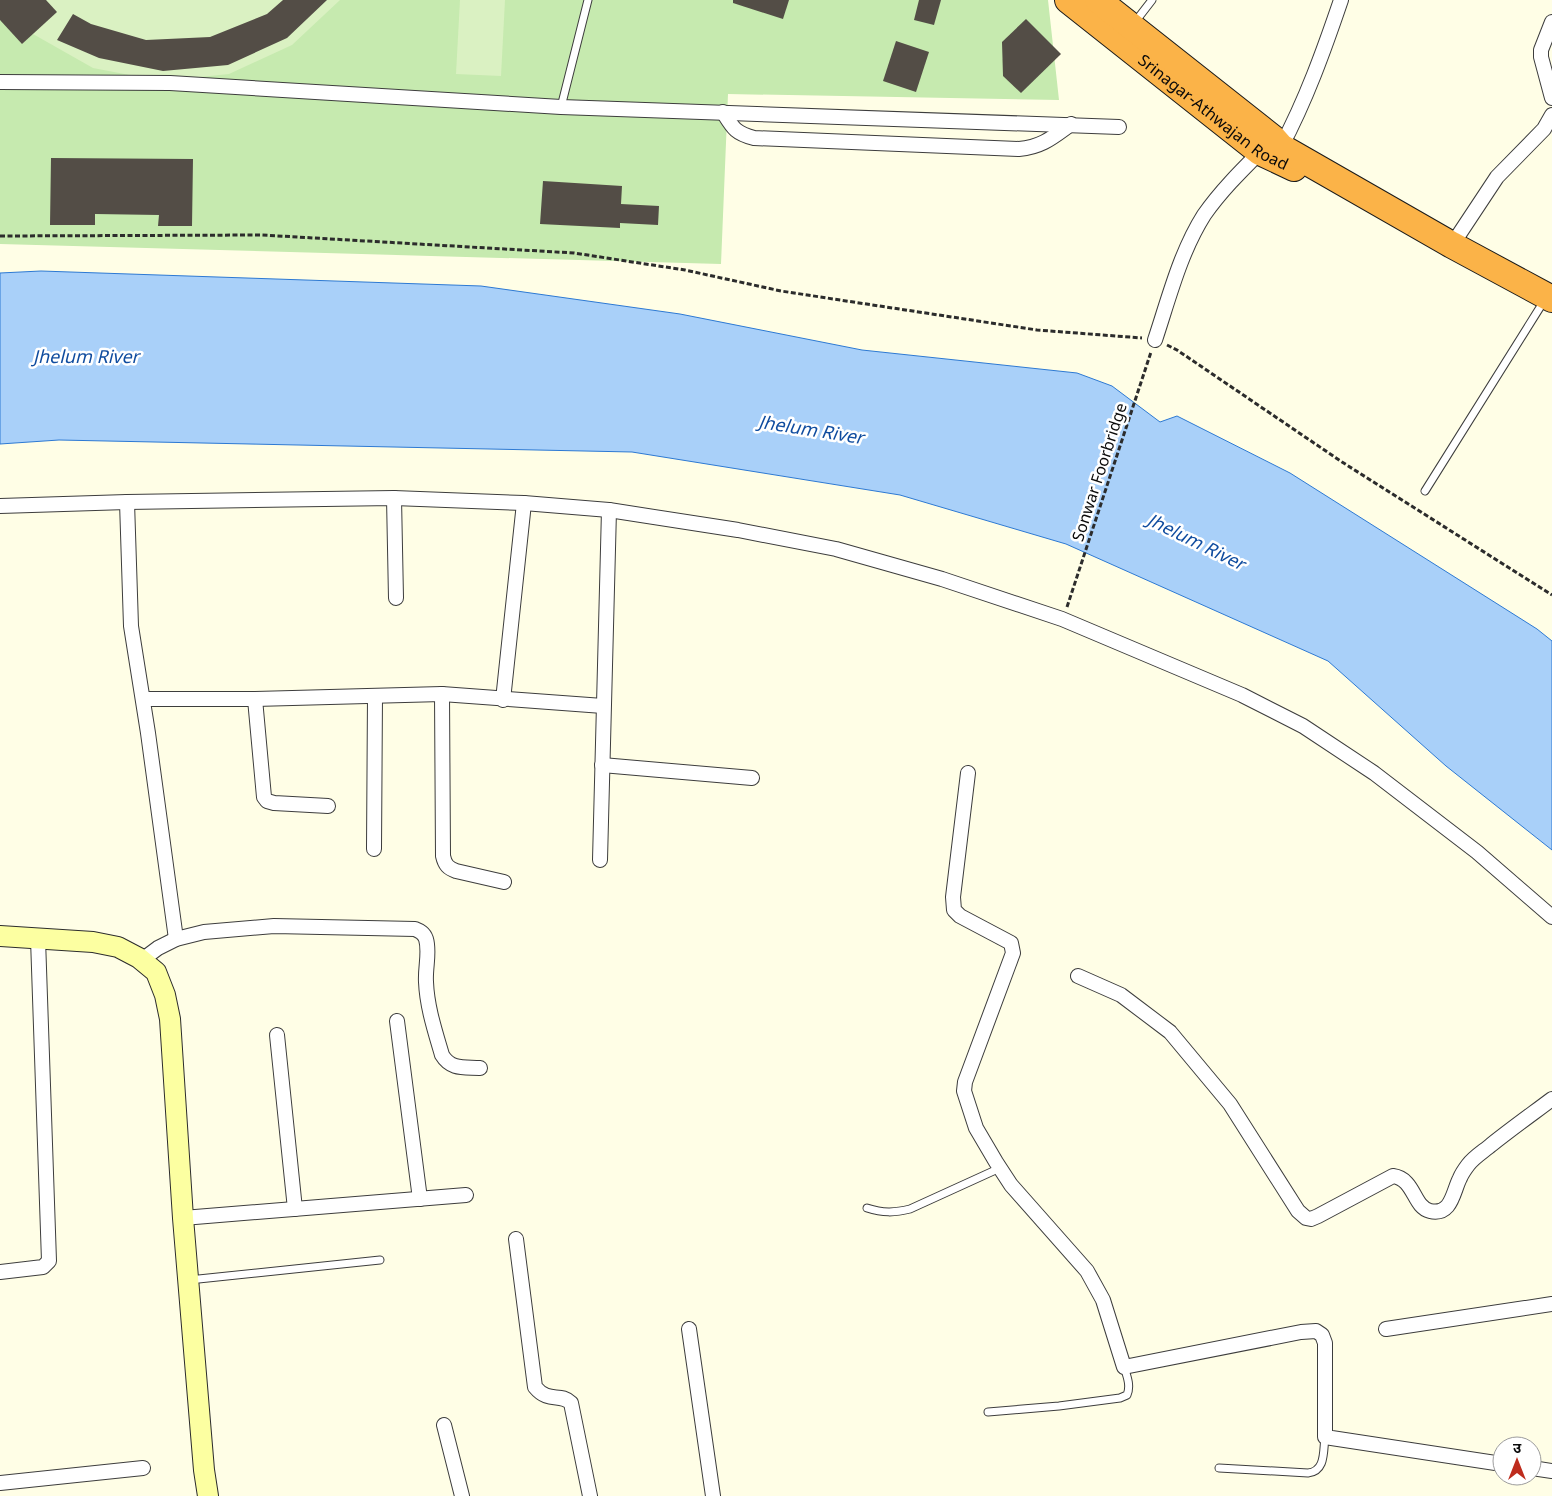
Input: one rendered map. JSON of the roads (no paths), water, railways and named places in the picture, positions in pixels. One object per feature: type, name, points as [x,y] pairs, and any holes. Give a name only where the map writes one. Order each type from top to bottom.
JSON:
[{"type":"highway","name":"Srinagar-Athwajan Road","points":[[1068,0],[1270,149],[1550,298]]},
{"type":"highway","name":"Srinagar-Athwajan Road","points":[[1098,0],[1274,139],[1270,149]]},
{"type":"main road","points":[[0,936],[93,942],[118,947],[142,960],[156,972],[166,995],[170,1019],[183,1218],[204,1470],[208,1496]]},
{"type":"street","points":[[1155,340],[1185,250],[1204,215],[1230,182],[1270,149],[1294,123],[1341,0]]},
{"type":"street","points":[[1552,22],[1541,50],[1541,57],[1552,98]]},
{"type":"street","points":[[0,82],[170,83],[561,107],[1119,127]]},
{"type":"street","points":[[723,112],[732,127],[741,135],[754,138],[1019,149],[1033,148],[1048,141],[1071,124]]},
{"type":"street","points":[[1452,245],[1497,177],[1544,129],[1552,114]]},
{"type":"street","points":[[394,498],[396,598]]},
{"type":"street","points":[[0,506],[394,498],[524,503],[609,510],[738,530],[826,547],[942,579],[1062,619],[1242,695],[1302,726],[1374,773],[1477,852],[1552,917]]},
{"type":"street","points":[[127,502],[131,626],[176,939]]},
{"type":"street","points":[[503,700],[524,503]]},
{"type":"street","points":[[600,860],[609,510]]},
{"type":"street","points":[[142,699],[256,699],[442,694],[603,706]]},
{"type":"street","points":[[442,694],[443,856],[445,864],[450,869],[456,871],[504,882]]},
{"type":"street","points":[[374,849],[375,696]]},
{"type":"street","points":[[256,699],[264,797],[267,802],[328,806]]},
{"type":"street","points":[[602,765],[752,778]]},
{"type":"street","points":[[968,772],[953,897],[954,910],[960,916],[1011,943],[1013,953],[965,1082],[964,1091],[976,1128],[1011,1185],[1087,1271],[1103,1300],[1124,1367],[1302,1332],[1316,1331],[1322,1335],[1325,1343],[1325,1437],[1492,1462]]},
{"type":"street","points":[[142,960],[158,948],[176,939],[204,932],[274,926],[415,929],[422,932],[426,938],[428,1003],[442,1055],[451,1066],[480,1068]]},
{"type":"street","points":[[0,1272],[43,1267],[49,1261],[38,939]]},
{"type":"street","points":[[1078,976],[1121,995],[1170,1032],[1230,1104],[1298,1211],[1306,1218],[1311,1219],[1318,1216],[1393,1176],[1400,1177],[1406,1181],[1424,1207],[1430,1211],[1439,1211],[1451,1202],[1460,1177],[1471,1162],[1507,1132],[1552,1099]]},
{"type":"street","points":[[396,1021],[420,1199]]},
{"type":"street","points":[[277,1035],[295,1209]]},
{"type":"street","points":[[183,1218],[466,1195]]},
{"type":"street","points":[[516,1239],[535,1386],[541,1394],[548,1397],[568,1399],[571,1403],[590,1496]]},
{"type":"street","points":[[1386,1330],[1552,1304]]},
{"type":"street","points":[[689,1329],[713,1496]]},
{"type":"street","points":[[444,1425],[462,1496]]},
{"type":"street","points":[[0,1483],[143,1468]]},
{"type":"lane","points":[[561,107],[588,0]]},
{"type":"lane","points":[[1131,26],[1152,0]]},
{"type":"lane","points":[[1425,491],[1550,298]]},
{"type":"lane","points":[[867,1208],[882,1213],[895,1213],[910,1209],[1000,1168]]},
{"type":"lane","points":[[188,1280],[380,1260]]},
{"type":"lane","points":[[988,1412],[1120,1398],[1126,1395],[1128,1391],[1124,1367]]},
{"type":"lane","points":[[1220,1468],[1315,1472],[1320,1469],[1325,1437]]},
{"type":"water","name":"Jhelum River","points":[[41,271],[481,286],[680,314],[862,350],[1077,373],[1112,386],[1160,422],[1177,416],[1290,473],[1537,629],[1552,641],[1552,850],[1446,766],[1328,661],[1066,544],[900,495],[632,452],[59,440],[0,444],[0,273]]}]
